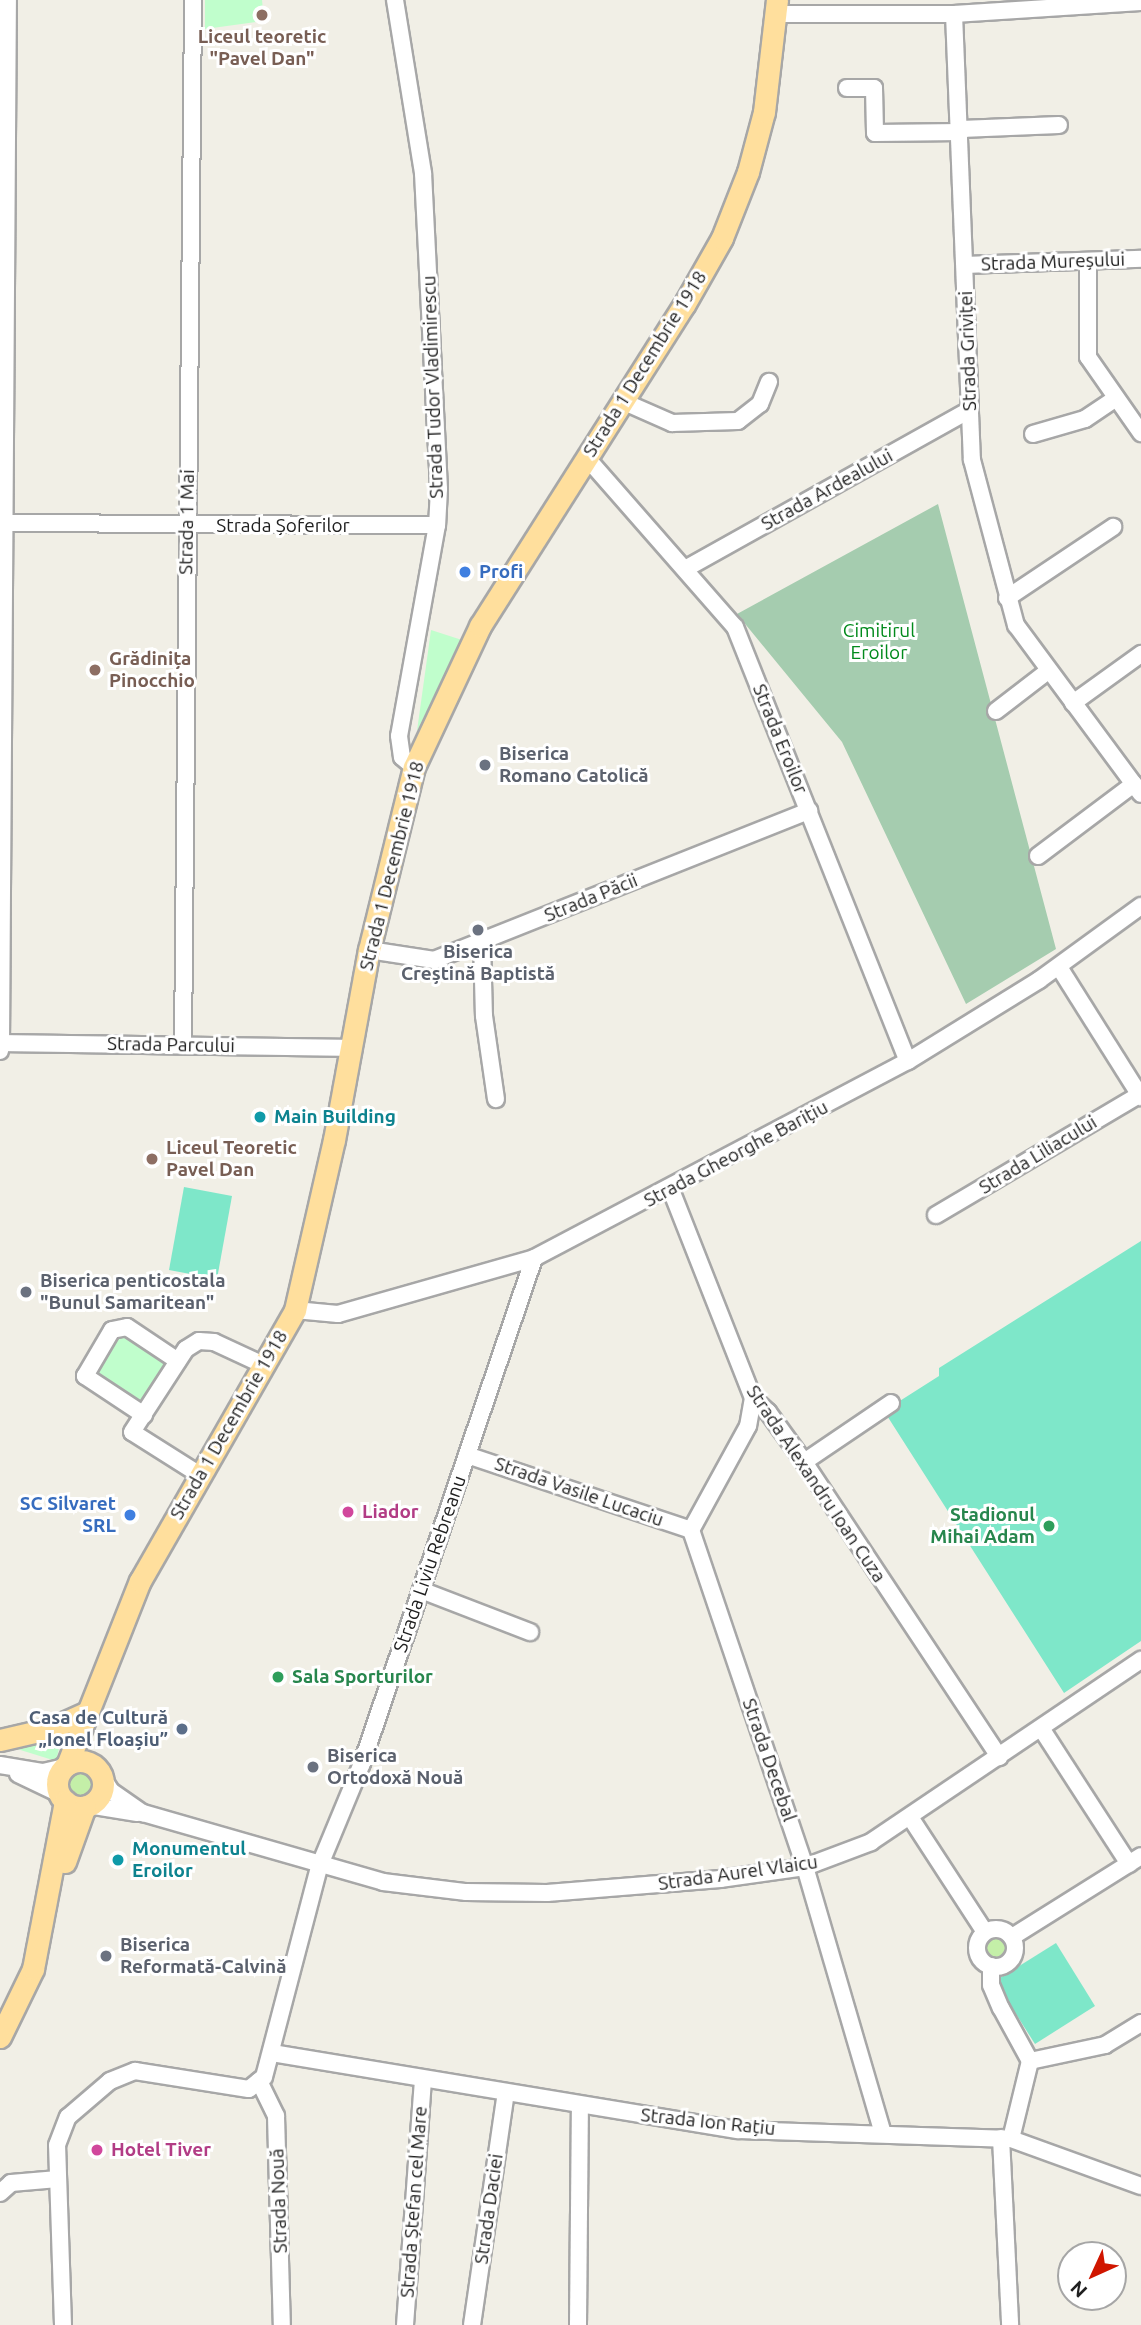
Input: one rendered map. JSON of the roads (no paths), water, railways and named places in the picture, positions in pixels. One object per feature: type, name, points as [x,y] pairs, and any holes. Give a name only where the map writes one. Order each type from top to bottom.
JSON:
[{"type":"main road","name":"Strada 1 Decembrie 1918","points":[[66,1766],[140,1581],[266,1366],[295,1310],[369,950],[414,767],[480,626],[707,267],[737,204],[764,112],[777,7]]},
{"type":"main road","name":"Strada 1 Decembrie 1918","points":[[98,1682],[93,1751],[101,1775]]},
{"type":"main road","points":[[0,1740],[52,1728],[86,1713]]},
{"type":"main road","points":[[89,1763],[101,1775],[99,1796],[74,1801],[57,1780],[66,1766],[89,1763]]},
{"type":"main road","points":[[0,2037],[24,1995],[47,1909],[47,1882],[74,1801]]},
{"type":"street","name":"Strada 1 Mai","points":[[183,1045],[193,0]]},
{"type":"street","name":"Strada Tudor Vladimirescu","points":[[394,0],[423,173],[437,525],[399,736],[402,757],[414,767]]},
{"type":"street","points":[[777,7],[954,14],[1141,2]]},
{"type":"street","points":[[0,1052],[5,9]]},
{"type":"street","name":"Strada Griviței","points":[[954,14],[961,131],[972,460],[1007,598],[1024,638],[1137,789],[1038,856]]},
{"type":"street","points":[[848,88],[874,88],[876,133],[1059,125]]},
{"type":"street","name":"Strada Mureșului","points":[[965,265],[1141,259]]},
{"type":"street","points":[[1088,261],[1088,357],[1141,433]]},
{"type":"street","points":[[622,401],[672,423],[738,421],[760,404],[769,382]]},
{"type":"street","points":[[1033,434],[1085,419],[1116,398]]},
{"type":"street","name":"Strada Ardealului","points":[[685,569],[970,410]]},
{"type":"street","name":"Strada Eroilor","points":[[586,457],[735,627],[908,1061]]},
{"type":"street","name":"Strada Șoferilor","points":[[2,523],[187,526],[437,525]]},
{"type":"street","points":[[1007,598],[1113,527]]},
{"type":"street","points":[[1073,704],[1141,654]]},
{"type":"street","points":[[996,711],[1048,671]]},
{"type":"street","name":"Strada Păcii","points":[[369,950],[434,960],[809,811]]},
{"type":"street","name":"Strada Gheorghe Barițiu","points":[[295,1310],[338,1314],[534,1258],[671,1190],[908,1061],[1059,967],[1141,906]]},
{"type":"street","points":[[482,941],[484,1016],[496,1099]]},
{"type":"street","points":[[1059,967],[1140,1096]]},
{"type":"street","name":"Strada Parcului","points":[[1,1043],[350,1048]]},
{"type":"street","name":"Strada Liliacului","points":[[936,1215],[1140,1096]]},
{"type":"street","name":"Strada Alexandru Ioan Cuza","points":[[671,1190],[752,1398],[768,1412],[804,1462],[999,1757]]},
{"type":"street","name":"Strada Liviu Rebreanu","points":[[259,2081],[272,2053],[319,1867],[362,1763],[534,1258]]},
{"type":"street","points":[[144,1415],[85,1376],[112,1330],[127,1327],[178,1361]]},
{"type":"street","points":[[200,1475],[132,1432],[178,1361],[199,1341],[214,1342],[266,1366]]},
{"type":"street","points":[[691,1530],[748,1426],[752,1398]]},
{"type":"street","points":[[804,1462],[891,1403]]},
{"type":"street","name":"Strada Vasile Lucaciu","points":[[467,1455],[691,1530]]},
{"type":"street","name":"Strada Decebal","points":[[691,1530],[805,1867],[882,2131]]},
{"type":"street","points":[[421,1590],[530,1632]]},
{"type":"street","name":"Strada Aurel Vlaicu","points":[[143,1813],[319,1867],[383,1882],[466,1892],[547,1893],[805,1867],[845,1855],[910,1817],[1141,1660]]},
{"type":"street","points":[[1012,1937],[1135,1860],[1041,1728]]},
{"type":"street","points":[[7,1768],[43,1772],[66,1766]]},
{"type":"street","points":[[7,1768],[74,1801],[143,1813]]},
{"type":"street","points":[[101,1775],[111,1791],[143,1813]]},
{"type":"street","points":[[910,1817],[985,1932]]},
{"type":"street","points":[[985,1932],[997,1929],[1012,1937]]},
{"type":"street","points":[[985,1932],[977,1951],[991,1966],[991,1985],[1000,2008],[1030,2061],[1006,2139],[1010,2325]]},
{"type":"street","points":[[991,1966],[1002,1966],[1012,1959],[1012,1937]]},
{"type":"street","points":[[1030,2061],[1105,2045],[1141,2023]]},
{"type":"street","name":"Strada Ion Rațiu","points":[[272,2053],[580,2106],[739,2130],[882,2131],[1006,2139],[1141,2186]]},
{"type":"street","points":[[63,2325],[58,2179],[61,2127],[93,2094],[123,2074],[135,2071],[249,2090],[259,2081]]},
{"type":"street","name":"Strada Ștefan cel Mare","points":[[405,2325],[424,2079]]},
{"type":"street","name":"Strada Nouă","points":[[259,2081],[276,2116],[282,2325]]},
{"type":"street","name":"Strada Daciei","points":[[472,2325],[506,2093]]},
{"type":"street","points":[[578,2325],[580,2106]]},
{"type":"street","points":[[0,2193],[11,2183],[58,2179]]},
{"type":"place","name":"Liceul teoretic \"Pavel Dan\"","points":[[262,15]]},
{"type":"place","name":"Profi","points":[[465,572]]},
{"type":"place","name":"Grădinița Pinocchio","points":[[95,670]]},
{"type":"place","name":"Biserica Romano Catolică","points":[[485,765]]},
{"type":"place","name":"Biserica Creștină Baptistă","points":[[478,930]]},
{"type":"place","name":"Main Building","points":[[260,1117]]},
{"type":"place","name":"Liceul Teoretic Pavel Dan","points":[[152,1159]]},
{"type":"place","name":"Biserica penticostala \"Bunul Samaritean\"","points":[[26,1292]]},
{"type":"place","name":"Liador","points":[[348,1512]]},
{"type":"place","name":"SC Silvaret SRL","points":[[130,1515]]},
{"type":"place","name":"Stadionul Mihai Adam","points":[[1049,1526]]},
{"type":"place","name":"Sala Sporturilor","points":[[278,1677]]},
{"type":"place","name":"Casa de Cultură „Ionel Floașiu”","points":[[182,1729]]},
{"type":"place","name":"Biserica Ortodoxă Nouă","points":[[313,1767]]},
{"type":"place","name":"Monumentul Eroilor","points":[[118,1860]]},
{"type":"place","name":"Biserica Reformată-Calvină","points":[[106,1956]]},
{"type":"place","name":"Hotel Tiver","points":[[97,2150]]},
{"type":"park label","name":"Cimitirul Eroilor","points":[[879,642]]}]
